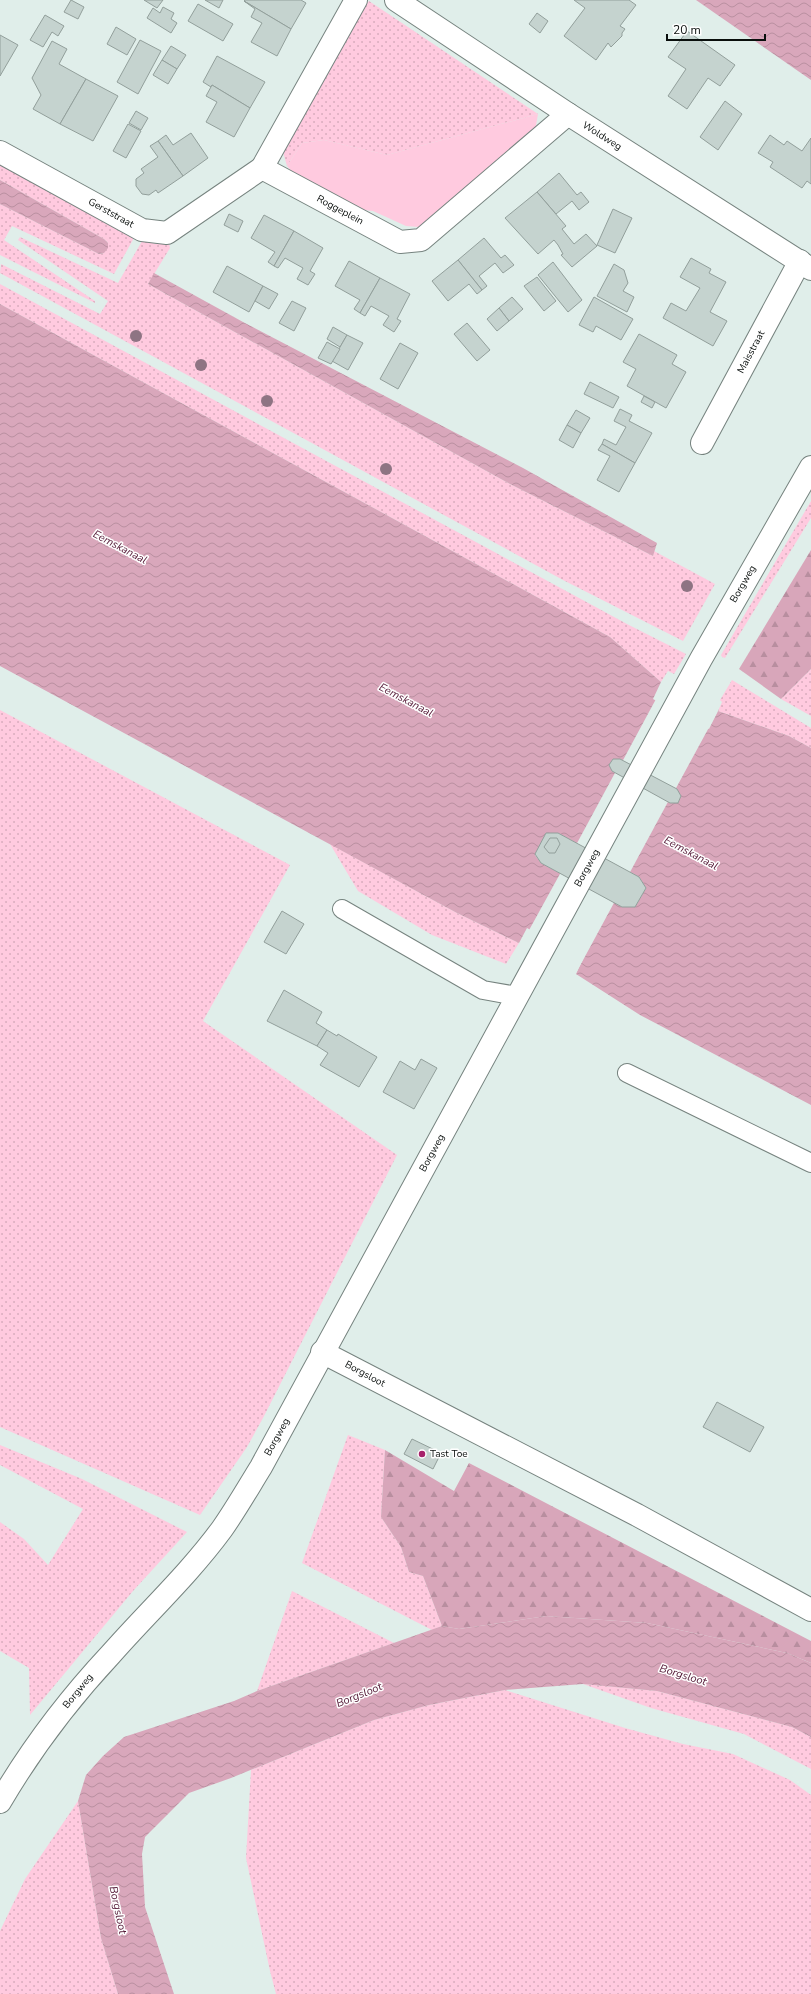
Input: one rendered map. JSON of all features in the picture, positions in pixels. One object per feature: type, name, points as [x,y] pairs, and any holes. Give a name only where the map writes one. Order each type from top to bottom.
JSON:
[{"type":"street","points":[[262,168],[356,0]]},
{"type":"street","name":"Woldweg","points":[[396,0],[568,114],[805,265]]},
{"type":"street","name":"Roggeplein","points":[[262,168],[400,242],[420,240],[568,114]]},
{"type":"street","name":"Gerststraat","points":[[0,152],[142,230],[167,233],[262,168]]},
{"type":"street","name":"Maisstraat","points":[[702,443],[805,265]]},
{"type":"street","name":"Borgweg","points":[[0,1802],[32,1750],[85,1682],[169,1592],[221,1529],[279,1436],[322,1352],[688,682],[811,467]]},
{"type":"street","name":"Borgsloot","points":[[322,1352],[637,1515],[811,1610]]},
{"type":"lane","points":[[342,909],[483,990],[517,996]]},
{"type":"lane","points":[[626,1073],[811,1163]]},
{"type":"shaded area","points":[[369,1],[538,114],[387,155],[324,140],[302,143],[287,166],[283,152],[361,10]]},
{"type":"shaded area","points":[[538,114],[535,131],[419,227],[406,226],[373,211],[356,209],[295,175],[287,166],[302,143],[324,140],[387,155]]},
{"type":"shaded area","points":[[0,162],[135,236],[114,274],[12,226],[4,240],[95,301],[95,303],[0,255],[0,204],[99,254],[104,253],[108,243],[104,239],[0,180]]},
{"type":"shaded area","points":[[20,237],[118,283],[142,241],[157,244],[169,243],[170,248],[148,284],[510,484],[653,556],[654,551],[715,584],[683,641],[563,580],[0,273],[1,264],[100,314],[108,301],[18,240]]},
{"type":"shaded area","points":[[0,284],[627,624],[686,654],[674,674],[668,671],[661,682],[610,637],[0,304]]},
{"type":"shaded area","points":[[811,501],[811,518],[725,658],[722,657],[721,655]]},
{"type":"shaded area","points":[[811,669],[811,716],[781,699]]},
{"type":"shaded area","points":[[732,680],[811,728],[811,748],[789,736],[718,711],[722,702],[720,700]]},
{"type":"shaded area","points":[[0,710],[290,865],[203,1021],[397,1155],[263,1418],[247,1447],[200,1515],[0,1427]]},
{"type":"shaded area","points":[[330,844],[457,913],[519,943],[506,964],[432,935],[358,891]]},
{"type":"shaded area","points":[[348,1435],[385,1450],[381,1517],[401,1547],[409,1572],[423,1576],[442,1626],[432,1630],[302,1563]]},
{"type":"shaded area","points":[[0,1445],[82,1479],[187,1532],[133,1591],[30,1715],[29,1668],[0,1651],[0,1522],[24,1539],[48,1565],[83,1509],[0,1465]]},
{"type":"shaded area","points":[[292,1591],[394,1643],[257,1691]]},
{"type":"shaded area","points":[[583,1684],[657,1691],[792,1727],[811,1737],[811,1769],[744,1734],[651,1708]]},
{"type":"shaded area","points":[[505,1690],[625,1728],[683,1744],[733,1754],[790,1780],[811,1795],[811,1994],[276,1994],[246,1858],[251,1770],[374,1720],[429,1705]]},
{"type":"shaded area","points":[[78,1801],[101,1938],[118,1994],[0,1994],[0,1931],[25,1879]]},
{"type":"green space","points":[[811,550],[811,669],[781,699],[739,669]]},
{"type":"green space","points":[[385,1450],[454,1491],[469,1463],[811,1641],[811,1663],[787,1653],[647,1623],[546,1616],[459,1629],[442,1626],[423,1576],[409,1572],[401,1547],[381,1517]]},
{"type":"water","points":[[696,0],[811,0],[811,80]]},
{"type":"water","points":[[0,180],[104,239],[108,243],[108,248],[104,253],[99,254],[0,204]]},
{"type":"water","points":[[154,273],[243,322],[523,468],[657,543],[653,556],[510,484],[148,284]]},
{"type":"water","name":"Eemskanaal","points":[[0,304],[610,637],[661,682],[653,699],[709,729],[718,711],[789,736],[811,748],[811,1105],[640,1015],[576,974],[583,959],[527,928],[519,943],[457,913],[0,666]],"holes":[[[613,759],[620,759],[677,789],[681,796],[678,803],[670,803],[612,771],[609,765]],[[546,833],[558,833],[639,877],[646,888],[635,907],[622,907],[541,863],[535,855]]]},
{"type":"water","points":[[546,1616],[647,1623],[787,1653],[811,1663],[811,1737],[792,1727],[657,1691],[583,1684],[505,1690],[429,1705],[374,1720],[231,1778],[189,1793],[145,1837],[142,1854],[145,1907],[174,1994],[118,1994],[101,1938],[78,1801],[86,1775],[103,1756],[124,1737],[234,1701],[257,1691],[442,1626],[459,1629]]},
{"type":"pier","points":[[656,699],[708,726],[719,709],[675,790],[622,762]]},
{"type":"pier","points":[[616,771],[669,800],[629,874],[576,845]]},
{"type":"pier","points":[[561,872],[615,901],[575,975],[581,960],[528,932]]},
{"type":"building","points":[[71,0],[84,7],[78,19],[64,12]]},
{"type":"building","points":[[144,0],[163,0],[157,8]]},
{"type":"building","points":[[205,0],[223,0],[219,8]]},
{"type":"building","points":[[301,0],[306,3],[291,29],[244,1]]},
{"type":"building","points":[[574,0],[629,0],[636,5],[620,26],[625,29],[622,36],[611,47],[608,43],[596,60],[564,36],[585,8]]},
{"type":"building","points":[[244,1],[291,29],[277,56],[251,42],[262,23],[251,17],[255,9]]},
{"type":"building","points":[[198,4],[233,24],[223,41],[188,21]]},
{"type":"building","points":[[163,7],[174,13],[171,19],[177,23],[171,33],[147,18],[153,8],[160,13]]},
{"type":"building","points":[[537,13],[548,21],[540,33],[529,24]]},
{"type":"building","points":[[45,15],[64,26],[58,36],[52,32],[43,47],[30,40]]},
{"type":"building","points":[[116,27],[136,39],[127,55],[107,44]]},
{"type":"building","points":[[687,31],[735,65],[720,86],[708,78],[687,109],[668,96],[686,69],[668,57]]},
{"type":"building","points":[[0,35],[18,45],[0,76]]},
{"type":"building","points":[[140,40],[161,51],[138,94],[117,82]]},
{"type":"building","points":[[52,41],[67,49],[59,64],[86,79],[60,124],[33,109],[41,95],[32,78]]},
{"type":"building","points":[[171,46],[186,55],[177,69],[162,60]]},
{"type":"building","points":[[217,56],[265,82],[250,108],[212,85],[211,87],[203,82]]},
{"type":"building","points":[[162,60],[177,69],[168,84],[153,75]]},
{"type":"building","points":[[86,79],[118,96],[93,141],[60,124]]},
{"type":"building","points":[[212,85],[250,108],[234,137],[206,122],[217,102],[206,96]]},
{"type":"building","points":[[725,101],[742,114],[718,150],[700,137]]},
{"type":"building","points":[[136,111],[148,118],[141,130],[129,123]]},
{"type":"building","points":[[128,124],[141,131],[126,158],[113,151]]},
{"type":"building","points":[[191,133],[208,158],[183,176],[158,141],[166,135],[173,145]]},
{"type":"building","points":[[770,135],[784,145],[787,141],[802,151],[811,138],[811,184],[807,181],[802,188],[770,167],[773,162],[758,153]]},
{"type":"building","points":[[158,141],[183,176],[158,193],[156,190],[149,195],[142,194],[136,186],[136,179],[144,173],[141,169],[158,157],[150,146]]},
{"type":"building","points":[[559,173],[577,195],[581,192],[589,202],[579,210],[572,201],[556,214],[537,192]]},
{"type":"building","points":[[537,192],[566,226],[562,229],[574,244],[586,234],[597,246],[572,267],[561,255],[563,254],[554,240],[538,254],[505,218]]},
{"type":"building","points":[[613,209],[632,218],[615,253],[597,245]]},
{"type":"building","points":[[229,214],[243,221],[238,232],[224,225]]},
{"type":"building","points":[[264,215],[294,231],[274,266],[268,262],[275,252],[251,238]]},
{"type":"building","points":[[294,231],[323,248],[310,271],[315,274],[308,285],[297,279],[303,268],[285,258],[278,268],[274,266]]},
{"type":"building","points":[[484,238],[501,258],[505,255],[514,265],[503,273],[495,263],[479,276],[487,286],[482,290],[458,260]]},
{"type":"building","points":[[691,258],[711,269],[709,273],[726,282],[710,312],[727,321],[713,346],[663,318],[671,303],[686,311],[700,288],[680,277]]},
{"type":"building","points":[[458,260],[482,290],[477,294],[469,284],[448,301],[432,281]]},
{"type":"building","points":[[349,261],[380,278],[360,313],[354,309],[360,300],[335,286]]},
{"type":"building","points":[[553,262],[582,300],[568,312],[538,275]]},
{"type":"building","points":[[614,264],[624,270],[628,283],[623,291],[634,297],[627,312],[597,296]]},
{"type":"building","points":[[227,266],[263,286],[249,312],[213,292]]},
{"type":"building","points":[[537,277],[556,301],[544,311],[524,286]]},
{"type":"building","points":[[380,278],[410,294],[397,319],[401,321],[394,332],[383,325],[389,316],[371,306],[365,316],[360,313]]},
{"type":"building","points":[[263,286],[278,294],[269,309],[255,301]]},
{"type":"building","points":[[512,297],[523,309],[509,321],[499,308]]},
{"type":"building","points":[[594,297],[633,319],[621,340],[596,326],[593,332],[579,325]]},
{"type":"building","points":[[292,301],[306,308],[294,331],[279,323]]},
{"type":"building","points":[[499,308],[509,321],[497,331],[487,319]]},
{"type":"building","points":[[467,323],[490,350],[477,361],[454,334]]},
{"type":"building","points":[[333,327],[347,335],[340,347],[327,339]]},
{"type":"building","points":[[639,334],[677,355],[672,364],[686,372],[666,408],[627,386],[636,369],[623,362]]},
{"type":"building","points":[[347,335],[363,343],[348,370],[332,361]]},
{"type":"building","points":[[327,342],[340,349],[331,364],[318,358]]},
{"type":"building","points":[[400,343],[418,353],[398,389],[380,379]]},
{"type":"building","points":[[590,382],[619,397],[613,408],[584,394]]},
{"type":"building","points":[[644,396],[655,402],[652,408],[641,402]]},
{"type":"building","points":[[620,409],[632,415],[629,421],[652,433],[635,463],[602,444],[604,439],[616,445],[626,427],[614,421]]},
{"type":"building","points":[[576,410],[590,418],[581,433],[567,425]]},
{"type":"building","points":[[567,425],[581,433],[573,448],[559,440]]},
{"type":"building","points":[[602,444],[635,463],[619,492],[597,480],[610,456],[598,450]]},
{"type":"building","points":[[613,759],[620,759],[677,789],[681,796],[678,803],[670,803],[612,771],[609,765]]},
{"type":"building","points":[[546,833],[558,833],[639,877],[646,888],[635,907],[622,907],[541,863],[535,854]]},
{"type":"building","points":[[550,838],[557,838],[560,844],[555,853],[549,853],[544,847]]},
{"type":"building","points":[[282,911],[304,924],[286,954],[264,942]]},
{"type":"building","points":[[284,990],[322,1012],[316,1023],[327,1030],[317,1046],[267,1021]]},
{"type":"building","points":[[327,1030],[337,1036],[338,1034],[377,1057],[359,1087],[320,1065],[328,1053],[317,1046]]},
{"type":"building","points":[[421,1059],[437,1068],[414,1109],[383,1092],[400,1061],[415,1070]]},
{"type":"building","points":[[717,1402],[764,1427],[750,1452],[703,1427]]},
{"type":"building","name":"Tast Toe","points":[[412,1439],[441,1453],[433,1469],[404,1454]]},
{"type":"place","name":"Tast Toe","points":[[422,1454]]}]
